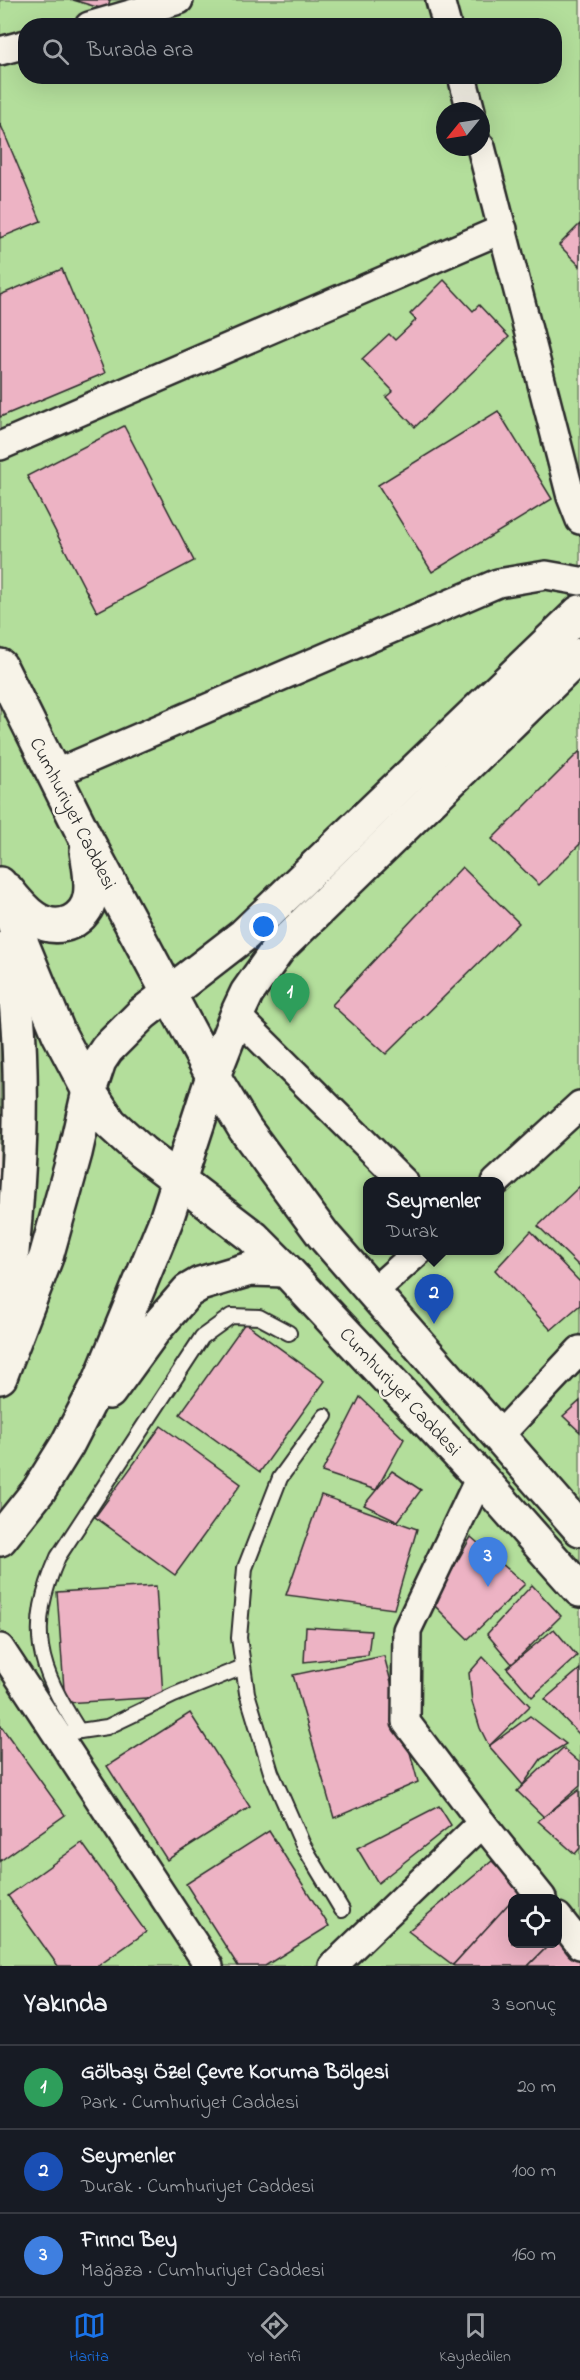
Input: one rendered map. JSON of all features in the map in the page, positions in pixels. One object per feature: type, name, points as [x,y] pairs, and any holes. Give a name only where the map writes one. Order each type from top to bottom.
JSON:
[{"type":"main road","points":[[0,1377],[46,1257],[75,1153],[89,1091],[99,1061],[107,1049],[124,1030],[168,992],[244,935],[580,612]]},
{"type":"main road","points":[[0,1539],[39,1490],[67,1444],[100,1381],[160,1234],[213,1076],[248,993],[279,948],[580,655]]},
{"type":"main road","name":"Cumhuriyet Caddesi","points":[[0,666],[84,835],[213,1076],[244,1127],[324,1236],[580,1529]]},
{"type":"main road","points":[[0,883],[26,913],[36,920],[55,926],[74,921],[87,908],[90,898],[91,888],[84,835]]},
{"type":"main road","name":"Cumhuriyet Caddesi","points":[[0,883],[19,937],[59,1034],[89,1091],[110,1123],[178,1181],[253,1237],[480,1477],[580,1590]]},
{"type":"main road","points":[[0,891],[15,984],[22,1089],[13,1259],[0,1371]]},
{"type":"main road","points":[[67,1444],[106,1396],[154,1330],[188,1291],[200,1284],[250,1269],[286,1270]]},
{"type":"street","points":[[111,18],[149,4],[178,0]]},
{"type":"street","points":[[440,0],[445,18]]},
{"type":"street","points":[[464,84],[469,102]]},
{"type":"street","points":[[483,156],[572,497],[580,520]]},
{"type":"street","points":[[0,446],[503,229]]},
{"type":"street","points":[[54,774],[498,583],[546,575],[580,580]]},
{"type":"street","points":[[237,1016],[399,1177]]},
{"type":"street","points":[[501,1177],[580,1105]]},
{"type":"street","points":[[373,1292],[415,1255]]},
{"type":"street","points":[[499,1437],[580,1350]]},
{"type":"street","points":[[480,1477],[407,1630],[406,1722],[538,1894]]},
{"type":"street","points":[[0,1647],[68,1732],[209,1966]]},
{"type":"street","points":[[333,1966],[482,1823]]},
{"type":"street","points":[[562,1922],[580,1945]]},
{"type":"lane","points":[[243,1666],[107,1727],[68,1732],[57,1698],[47,1677],[42,1654],[40,1631],[43,1595],[58,1557],[202,1337],[231,1316],[259,1317],[289,1333]]},
{"type":"lane","points":[[325,1416],[280,1478],[245,1568],[239,1638],[247,1693],[271,1772],[303,1845],[342,1910]]},
{"type":"green space","points":[[0,0],[580,0],[580,1966],[0,1966]]},
{"type":"building","points":[[73,0],[110,0],[107,10]]},
{"type":"building","points":[[0,123],[41,221],[0,238]]},
{"type":"building","points":[[580,224],[580,266],[559,245]]},
{"type":"building","points":[[62,269],[105,373],[0,417],[0,295]]},
{"type":"building","points":[[444,280],[473,311],[479,305],[509,337],[415,427],[386,397],[393,391],[362,359],[389,334],[395,340],[416,320],[410,314]]},
{"type":"building","points":[[498,411],[552,499],[432,572],[378,485]]},
{"type":"building","points":[[124,426],[194,561],[97,612],[27,476]]},
{"type":"building","points":[[580,751],[580,844],[539,885],[492,839]]},
{"type":"building","points":[[462,867],[519,923],[386,1054],[332,1005]]},
{"type":"building","points":[[580,1186],[580,1267],[538,1226]]},
{"type":"building","points":[[531,1231],[580,1282],[580,1305],[551,1330],[495,1270]]},
{"type":"building","points":[[245,1323],[325,1381],[260,1472],[180,1414]]},
{"type":"building","points":[[360,1397],[404,1439],[376,1490],[322,1472]]},
{"type":"building","points":[[580,1401],[580,1432],[563,1416]]},
{"type":"building","points":[[161,1426],[241,1484],[175,1575],[95,1517]]},
{"type":"building","points":[[392,1471],[421,1490],[398,1521],[364,1505]]},
{"type":"building","points":[[321,1495],[417,1529],[394,1609],[286,1595]]},
{"type":"building","points":[[471,1537],[525,1584],[468,1639],[433,1604]]},
{"type":"building","points":[[532,1585],[561,1616],[512,1664],[487,1634]]},
{"type":"building","points":[[156,1586],[163,1697],[65,1703],[57,1592]]},
{"type":"building","points":[[306,1627],[371,1631],[368,1655],[304,1662]]},
{"type":"building","points":[[554,1629],[577,1656],[532,1697],[507,1668]]},
{"type":"building","points":[[384,1656],[418,1782],[334,1818],[293,1675]]},
{"type":"building","points":[[483,1657],[530,1706],[489,1746],[480,1728],[472,1702],[469,1673]]},
{"type":"building","points":[[580,1669],[580,1735],[545,1699]]},
{"type":"building","points":[[190,1713],[250,1807],[167,1860],[107,1766]]},
{"type":"building","points":[[530,1716],[566,1744],[541,1759],[523,1785],[489,1746]]},
{"type":"building","points":[[0,1727],[65,1815],[0,1861]]},
{"type":"building","points":[[563,1748],[580,1763],[580,1786],[544,1817],[517,1791]]},
{"type":"building","points":[[579,1790],[580,1848],[575,1854],[538,1821]]},
{"type":"building","points":[[439,1806],[451,1825],[378,1883],[357,1848]]},
{"type":"building","points":[[269,1831],[329,1926],[265,1966],[238,1966],[186,1884]]},
{"type":"building","points":[[82,1843],[146,1932],[98,1966],[58,1966],[8,1896]]},
{"type":"building","points":[[492,1861],[521,1891],[518,1894],[508,1894],[508,1905],[453,1965],[408,1931]]},
{"type":"building","points":[[508,1904],[508,1948],[546,1948],[528,1966],[453,1965]]},
{"type":"building","points":[[562,1940],[580,1958],[580,1966],[528,1966],[546,1948],[562,1948]]},
{"type":"place","name":"Gölbaşı Özel Çevre Koruma Bölgesi","points":[[290,1023]]},
{"type":"place","name":"Seymenler","points":[[434,1324]]},
{"type":"place","name":"Fırıncı Bey","points":[[488,1587]]}]
